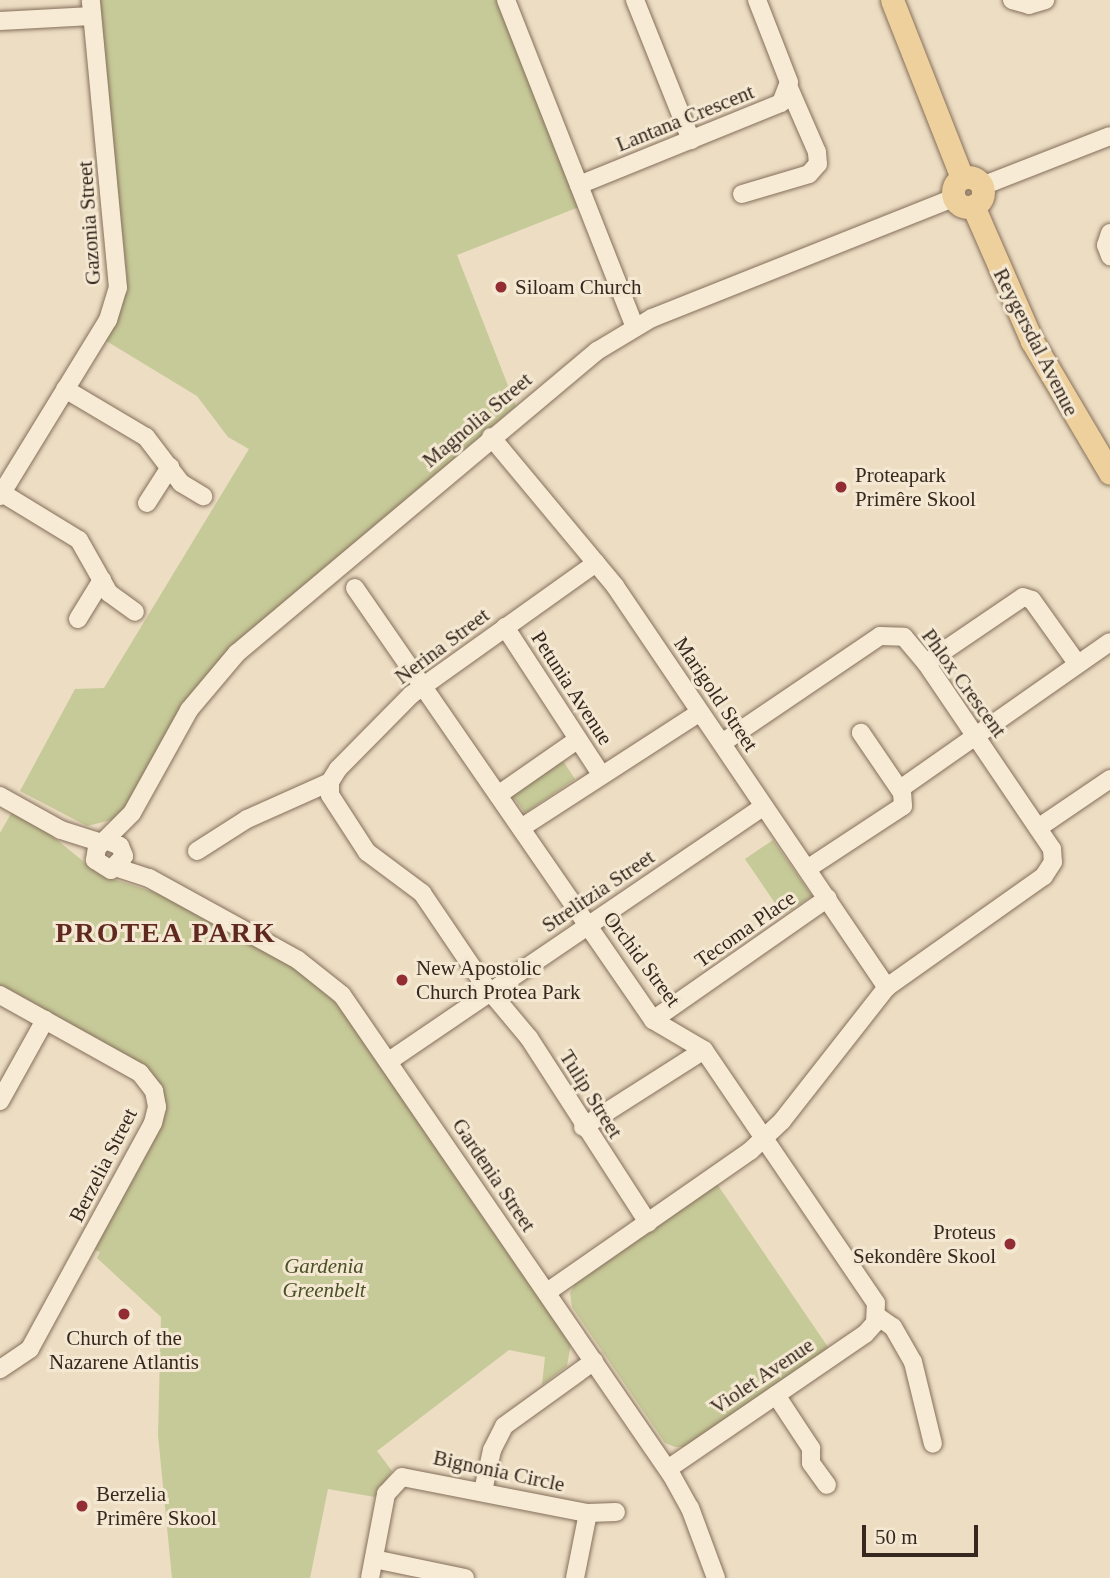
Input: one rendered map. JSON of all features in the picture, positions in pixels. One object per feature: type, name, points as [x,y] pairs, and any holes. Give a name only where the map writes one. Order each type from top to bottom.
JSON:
[{"type":"main road","name":"Reygersdal Avenue","points":[[892,0],[1028,334],[1110,473]]},
{"type":"street","points":[[506,0],[635,327]]},
{"type":"street","points":[[635,0],[691,140]]},
{"type":"street","points":[[742,194],[809,174],[818,164],[817,152],[789,88],[757,0]]},
{"type":"street","points":[[1012,0],[1029,5],[1045,0]]},
{"type":"street","points":[[0,21],[92,8]]},
{"type":"street","name":"Gazonia Street","points":[[1,495],[113,310],[119,275],[92,8]]},
{"type":"street","name":"Lantana Crescent","points":[[579,185],[776,106],[789,88]]},
{"type":"street","name":"Magnolia Street","points":[[95,860],[105,842],[132,813],[189,710],[220,671],[491,437],[589,357],[635,327],[1110,136]]},
{"type":"street","points":[[1110,233],[1106,245],[1110,256]]},
{"type":"street","points":[[65,389],[146,437],[180,483],[203,496]]},
{"type":"street","name":"Marigold Street","points":[[491,437],[596,563],[701,712],[887,987]]},
{"type":"street","points":[[147,503],[170,467]]},
{"type":"street","points":[[1,495],[79,540],[114,599],[135,612]]},
{"type":"street","name":"Nerina Street","points":[[197,851],[247,819],[330,782],[423,685],[596,563]]},
{"type":"street","points":[[78,619],[102,580]]},
{"type":"street","name":"Orchid Street","points":[[355,588],[653,1020],[704,1049],[873,1297],[877,1316]]},
{"type":"street","points":[[926,663],[1023,597],[1032,600],[1077,663]]},
{"type":"street","name":"Petunia Avenue","points":[[505,627],[601,774]]},
{"type":"street","name":"Phlox Crescent","points":[[722,743],[880,636],[893,634],[909,639],[1038,828]]},
{"type":"street","points":[[900,789],[1110,642]]},
{"type":"street","points":[[521,828],[601,774],[611,773],[701,712]]},
{"type":"street","points":[[807,869],[900,810],[904,802],[900,789],[861,733]]},
{"type":"street","points":[[498,794],[578,740]]},
{"type":"street","points":[[547,1292],[648,1223],[764,1138],[887,987],[1048,872],[1052,849],[1038,828],[1110,779]]},
{"type":"street","points":[[330,782],[332,803],[367,852],[422,892],[491,992]]},
{"type":"street","points":[[0,796],[61,830],[105,869],[122,858],[105,842],[61,830]]},
{"type":"street","name":"Strelitzia Street","points":[[388,1061],[764,806]]},
{"type":"street","name":"Magnolia Street","points":[[122,858],[132,813]]},
{"type":"street","name":"Gardenia Street","points":[[122,858],[149,878],[314,970],[348,1002],[667,1469],[690,1508],[716,1578]]},
{"type":"street","name":"Tecoma Place","points":[[653,1020],[828,898]]},
{"type":"street","name":"Tulip Street","points":[[491,992],[528,1038],[583,1127],[648,1223]]},
{"type":"street","name":"Berzelia Street","points":[[0,995],[140,1073],[154,1091],[156,1115],[30,1349],[0,1369]]},
{"type":"street","points":[[0,1101],[45,1020]]},
{"type":"street","points":[[583,1127],[704,1049]]},
{"type":"street","points":[[877,1316],[893,1327],[914,1362],[933,1444]]},
{"type":"street","name":"Violet Avenue","points":[[667,1469],[865,1334],[877,1316]]},
{"type":"street","points":[[483,1491],[492,1450],[505,1426],[594,1361]]},
{"type":"street","points":[[776,1395],[811,1448],[811,1463],[827,1485]]},
{"type":"street","name":"Bignonia Circle","points":[[370,1578],[386,1494],[397,1479],[414,1477],[588,1513],[575,1578]]},
{"type":"street","points":[[588,1513],[616,1512]]},
{"type":"street","points":[[374,1559],[465,1578]]},
{"type":"green space","points":[[97,0],[497,0],[579,207],[457,255],[516,406],[246,635],[120,818],[87,826],[20,791],[75,689],[104,688],[249,449],[228,437],[197,396],[103,339],[121,310],[127,277]]},
{"type":"green space","points":[[563,761],[575,779],[525,813],[512,795]]},
{"type":"green space","name":"Gardenia Greenbelt","points":[[12,812],[51,835],[100,875],[163,895],[292,966],[323,989],[347,1016],[571,1343],[567,1366],[542,1385],[545,1357],[509,1350],[377,1451],[392,1471],[375,1497],[328,1489],[310,1578],[172,1578],[158,1435],[161,1317],[97,1258],[100,1252],[93,1249],[157,1130],[142,1064],[0,986],[0,833]]},
{"type":"green space","points":[[773,840],[812,896],[783,915],[745,859]]},
{"type":"green space","points":[[717,1184],[830,1350],[686,1447],[675,1447],[665,1443],[572,1307],[570,1293],[577,1280]]},
{"type":"place","name":"Siloam Church","points":[[501,287]]},
{"type":"place","name":"Proteapark Primêre Skool","points":[[841,487]]},
{"type":"place","name":"New Apostolic Church Protea Park","points":[[402,980]]},
{"type":"place","name":"Proteus Sekondêre Skool","points":[[1010,1244]]},
{"type":"place","name":"Church of the Nazarene Atlantis","points":[[124,1314]]},
{"type":"place","name":"Berzelia Primêre Skool","points":[[82,1506]]},
{"type":"district","name":"PROTEA PARK","points":[[166,933]]}]
